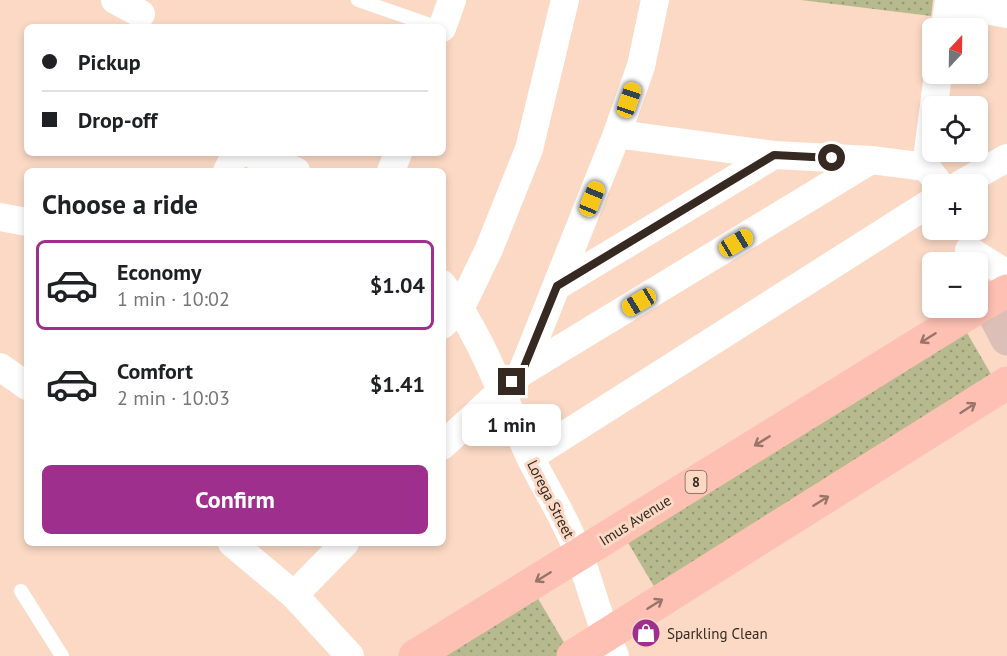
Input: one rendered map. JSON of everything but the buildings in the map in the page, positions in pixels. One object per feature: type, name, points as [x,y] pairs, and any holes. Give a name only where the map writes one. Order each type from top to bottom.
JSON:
[{"type":"main road","points":[[988,298],[1007,339]]},
{"type":"main road","name":"Imus Avenue","points":[[415,656],[579,554],[922,317]]},
{"type":"main road","points":[[573,656],[610,646],[1007,383]]},
{"type":"street","points":[[115,0],[143,14]]},
{"type":"street","points":[[443,24],[452,0]]},
{"type":"street","points":[[452,316],[489,249],[529,149],[566,0]]},
{"type":"street","points":[[512,382],[557,286],[617,134],[641,66],[656,0]]},
{"type":"street","points":[[948,11],[1007,14]]},
{"type":"street","points":[[617,134],[774,155],[872,160],[925,174]]},
{"type":"street","points":[[557,286],[774,155]]},
{"type":"street","points":[[257,156],[288,168]]},
{"type":"street","points":[[979,174],[1007,158]]},
{"type":"street","points":[[446,442],[512,382],[872,160]]},
{"type":"street","points":[[530,457],[922,208]]},
{"type":"street","points":[[0,217],[24,221]]},
{"type":"street","points":[[988,277],[1007,274]]},
{"type":"street","name":"Lorega Street","points":[[446,297],[452,316],[512,382],[530,457],[579,554],[610,646]]},
{"type":"street","points":[[0,368],[24,384]]},
{"type":"street","points":[[236,546],[294,595],[350,656]]},
{"type":"street","points":[[294,595],[342,546]]},
{"type":"lane","points":[[358,0],[427,24]]},
{"type":"lane","points":[[21,591],[62,656]]},
{"type":"green space","points":[[801,0],[933,0],[931,16]]},
{"type":"green space","points":[[959,319],[999,388],[662,600],[620,529]]},
{"type":"green space","points":[[530,585],[572,656],[415,656]]},
{"type":"place","name":"Sparkling Clean","points":[[646,633]]},
{"type":"route","points":[[512,382],[522,372],[557,286],[774,155],[832,158]]}]
